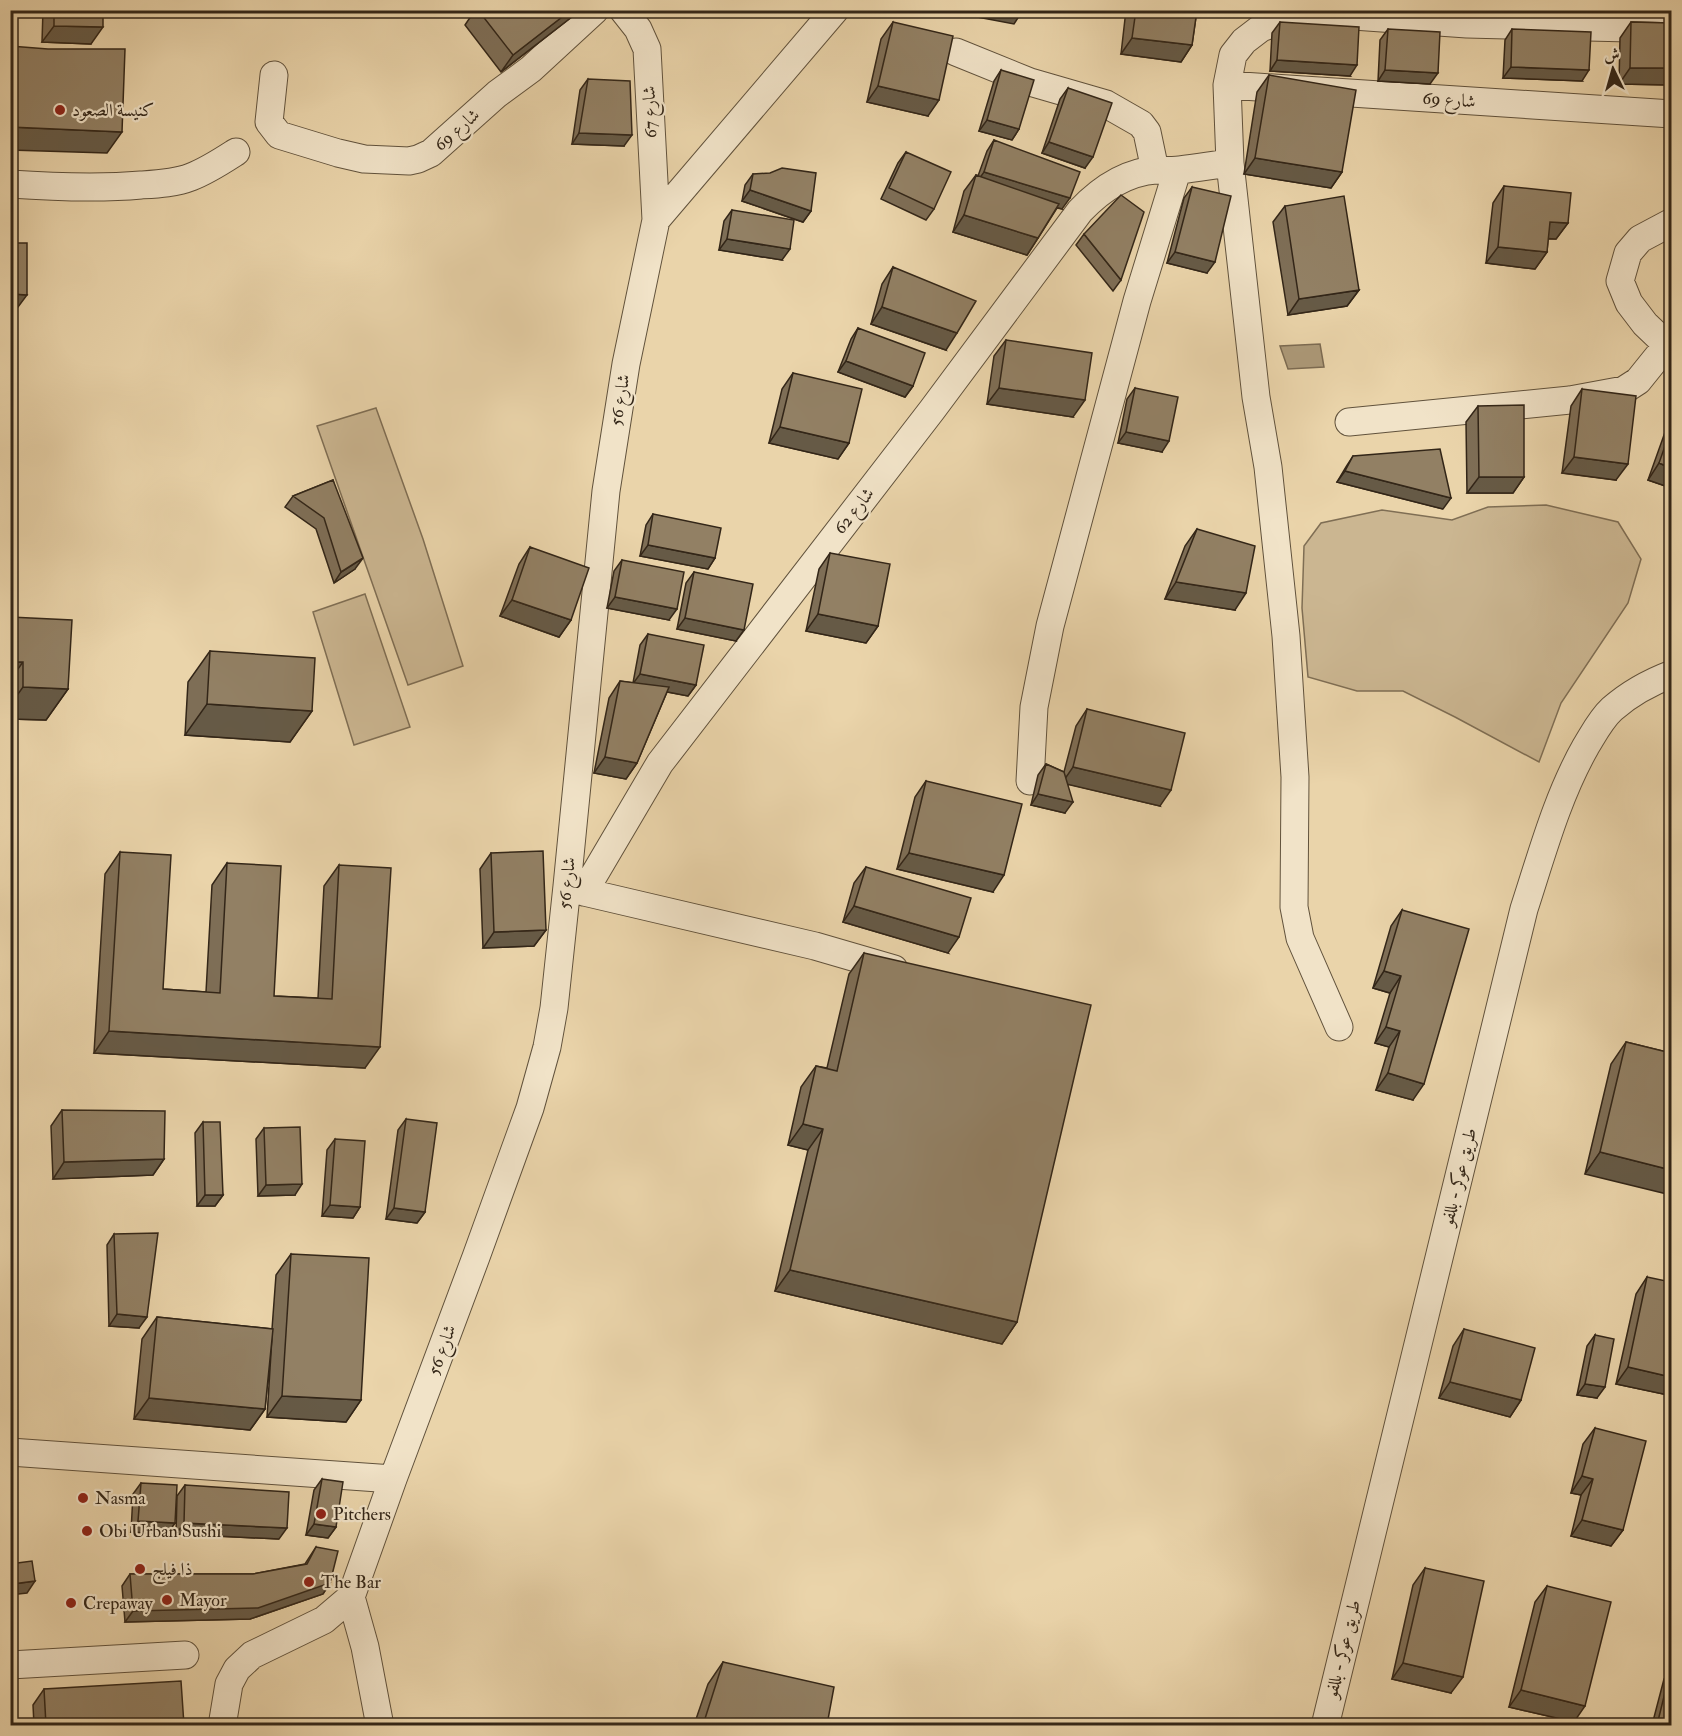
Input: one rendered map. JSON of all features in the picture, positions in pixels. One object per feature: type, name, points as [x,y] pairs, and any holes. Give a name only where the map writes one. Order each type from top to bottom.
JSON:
[{"type":"street","name":"شارع 69","points":[[274,75],[269,122],[279,135],[364,159],[409,161],[431,153],[497,94],[531,69],[595,10]]},
{"type":"street","name":"شارع 67","points":[[623,10],[638,29],[647,49],[656,220]]},
{"type":"street","name":"شارع 56","points":[[222,1725],[229,1684],[237,1669],[260,1650],[324,1620],[351,1597],[530,1108],[547,1047],[576,889],[606,491],[626,364],[656,220],[835,10]]},
{"type":"street","points":[[1339,1027],[1300,938],[1294,907],[1295,777],[1286,636],[1268,467],[1256,397],[1230,163],[1227,85],[1233,56],[1244,41],[1261,28],[1280,21],[1325,14],[1467,24],[1671,30]]},
{"type":"street","points":[[956,52],[1030,82],[1106,104],[1141,124],[1166,171],[1137,301],[1050,626],[1034,707],[1030,781]]},
{"type":"street","name":"شارع 69","points":[[1227,85],[1671,114]]},
{"type":"street","points":[[10,184],[113,187],[161,184],[190,177],[236,152]]},
{"type":"street","name":"شارع 62","points":[[576,889],[660,763],[939,400],[1080,211],[1095,195],[1137,174],[1230,163]]},
{"type":"street","points":[[1349,422],[1570,400],[1624,390],[1638,381],[1669,346],[1645,324],[1629,303],[1620,281],[1628,253],[1640,239],[1671,222]]},
{"type":"street","name":"طريق عوكر - بللفو","points":[[1325,1725],[1524,909],[1547,838],[1573,768],[1597,726],[1619,704],[1644,687],[1671,674]]},
{"type":"street","points":[[576,889],[815,946],[914,974]]},
{"type":"street","points":[[10,1452],[393,1479]]},
{"type":"street","points":[[351,1597],[365,1647],[380,1725]]},
{"type":"street","points":[[10,1665],[185,1655]]},
{"type":"shaded area","points":[[1320,344],[1324,367],[1288,369],[1280,346]]},
{"type":"shaded area","points":[[376,408],[423,539],[463,666],[408,685],[317,426]]},
{"type":"shaded area","points":[[1546,505],[1618,522],[1641,559],[1628,603],[1561,703],[1539,762],[1403,691],[1357,691],[1308,677],[1302,608],[1304,546],[1321,523],[1382,510],[1452,520],[1488,507]]},
{"type":"shaded area","points":[[365,594],[410,727],[354,745],[313,612]]},
{"type":"building","points":[[54,10],[103,10],[103,27],[54,26]]},
{"type":"building","points":[[478,10],[571,10],[513,55]]},
{"type":"building","points":[[1136,10],[1197,10],[1192,45],[1132,38]]},
{"type":"building","points":[[893,22],[953,36],[939,100],[878,86]]},
{"type":"building","points":[[1280,22],[1359,27],[1357,65],[1277,60]]},
{"type":"building","points":[[1631,22],[1671,23],[1671,68],[1630,68]]},
{"type":"building","points":[[1388,29],[1440,32],[1438,73],[1385,70]]},
{"type":"building","points":[[1512,29],[1591,32],[1589,70],[1511,67]]},
{"type":"building","name":"كنيسة الصعود","points":[[10,46],[48,49],[125,49],[122,132],[10,127]]},
{"type":"building","points":[[1001,70],[1034,80],[1019,129],[987,120]]},
{"type":"building","points":[[1269,75],[1356,90],[1342,172],[1255,158]]},
{"type":"building","points":[[588,79],[630,81],[632,135],[579,133]]},
{"type":"building","points":[[1068,88],[1112,103],[1093,157],[1049,142]]},
{"type":"building","points":[[994,140],[1080,172],[1070,198],[984,172]]},
{"type":"building","points":[[906,152],[951,172],[934,209],[889,188]]},
{"type":"building","points":[[782,168],[816,173],[811,211],[750,190],[753,174],[770,173]]},
{"type":"building","points":[[976,175],[1059,204],[1038,238],[964,215]]},
{"type":"building","points":[[1504,186],[1571,193],[1568,223],[1550,222],[1547,252],[1498,247]]},
{"type":"building","points":[[1192,187],[1231,196],[1215,262],[1175,252]]},
{"type":"building","points":[[1121,195],[1144,212],[1121,280],[1084,234]]},
{"type":"building","points":[[1344,196],[1359,290],[1299,299],[1285,206]]},
{"type":"building","points":[[732,210],[794,220],[790,249],[727,239]]},
{"type":"building","points":[[10,243],[27,243],[27,295],[13,294],[13,313],[10,313]]},
{"type":"building","points":[[893,267],[976,301],[957,333],[882,307]]},
{"type":"building","points":[[858,328],[925,353],[913,386],[846,361]]},
{"type":"building","points":[[1006,340],[1092,353],[1085,400],[999,388]]},
{"type":"building","points":[[793,373],[862,389],[849,443],[780,427]]},
{"type":"building","points":[[1135,388],[1178,397],[1169,441],[1126,432]]},
{"type":"building","points":[[1582,389],[1636,396],[1628,464],[1574,457]]},
{"type":"building","points":[[1524,405],[1524,477],[1479,477],[1478,406]]},
{"type":"building","points":[[1671,429],[1671,468],[1659,463]]},
{"type":"building","points":[[1440,449],[1451,498],[1345,471],[1353,456]]},
{"type":"building","points":[[333,480],[363,558],[341,572],[324,518],[293,496]]},
{"type":"building","points":[[653,514],[721,528],[715,558],[648,545]]},
{"type":"building","points":[[1197,529],[1255,546],[1246,593],[1176,582]]},
{"type":"building","points":[[530,547],[589,568],[571,620],[512,600]]},
{"type":"building","points":[[830,553],[890,564],[878,626],[818,614]]},
{"type":"building","points":[[622,560],[684,572],[677,609],[615,597]]},
{"type":"building","points":[[694,572],[753,584],[744,630],[685,618]]},
{"type":"building","points":[[10,617],[72,620],[68,689],[23,687],[23,662],[10,662]]},
{"type":"building","points":[[648,634],[704,645],[696,685],[640,674]]},
{"type":"building","points":[[210,651],[315,658],[312,711],[207,704]]},
{"type":"building","points":[[620,681],[669,687],[637,763],[605,757]]},
{"type":"building","points":[[1087,709],[1185,733],[1171,790],[1073,767]]},
{"type":"building","points":[[1046,764],[1064,772],[1073,802],[1038,794]]},
{"type":"building","points":[[926,781],[1022,804],[1004,875],[909,853]]},
{"type":"building","points":[[543,851],[546,930],[494,932],[491,853]]},
{"type":"building","points":[[120,852],[171,855],[163,989],[220,993],[227,863],[281,866],[274,996],[332,999],[339,865],[391,868],[380,1047],[109,1031]]},
{"type":"building","points":[[866,867],[971,898],[959,937],[854,906]]},
{"type":"building","points":[[1402,910],[1469,929],[1424,1084],[1388,1073],[1400,1031],[1386,1027],[1401,976],[1384,971]]},
{"type":"building","points":[[864,953],[1091,1005],[1017,1322],[790,1270],[823,1129],[803,1124],[816,1066],[837,1071]]},
{"type":"building","points":[[1626,1042],[1671,1053],[1671,1170],[1600,1152]]},
{"type":"building","points":[[62,1110],[165,1111],[164,1159],[64,1162]]},
{"type":"building","points":[[406,1119],[437,1123],[425,1212],[394,1208]]},
{"type":"building","points":[[203,1122],[220,1122],[223,1195],[205,1195]]},
{"type":"building","points":[[300,1127],[302,1184],[266,1185],[264,1128]]},
{"type":"building","points":[[335,1139],[365,1141],[360,1207],[330,1205]]},
{"type":"building","points":[[158,1233],[147,1317],[117,1314],[114,1234]]},
{"type":"building","points":[[291,1254],[369,1258],[361,1400],[282,1396]]},
{"type":"building","points":[[1647,1277],[1671,1282],[1671,1377],[1628,1367]]},
{"type":"building","points":[[157,1317],[273,1329],[265,1409],[149,1398]]},
{"type":"building","points":[[1464,1329],[1535,1348],[1521,1400],[1450,1382]]},
{"type":"building","points":[[1595,1335],[1614,1339],[1605,1387],[1585,1384]]},
{"type":"building","points":[[1595,1428],[1646,1441],[1623,1530],[1582,1520],[1593,1479],[1582,1476]]},
{"type":"building","points":[[322,1479],[343,1482],[336,1527],[314,1524]]},
{"type":"building","points":[[141,1483],[177,1485],[175,1523],[138,1521]]},
{"type":"building","points":[[185,1485],[289,1492],[287,1528],[184,1523]]},
{"type":"building","points":[[316,1547],[338,1551],[330,1583],[258,1608],[133,1611],[130,1574],[253,1574],[307,1564]]},
{"type":"building","points":[[32,1561],[35,1581],[13,1584],[15,1618],[10,1619],[10,1564]]},
{"type":"building","points":[[1425,1568],[1484,1581],[1463,1677],[1403,1663]]},
{"type":"building","points":[[1547,1586],[1611,1602],[1585,1706],[1521,1690]]},
{"type":"building","points":[[723,1662],[834,1687],[827,1725],[703,1725]]},
{"type":"building","points":[[1671,1668],[1671,1725],[1657,1725]]},
{"type":"building","points":[[181,1681],[184,1725],[46,1725],[44,1689]]},
{"type":"place","name":"كنيسة الصعود","points":[[60,110]]},
{"type":"place","name":"Nasma","points":[[83,1498]]},
{"type":"place","name":"Pitchers","points":[[321,1514]]},
{"type":"place","name":"Obi Urban Sushi","points":[[87,1531]]},
{"type":"place","name":"ذا فيلج","points":[[140,1569]]},
{"type":"place","name":"The Bar","points":[[309,1582]]},
{"type":"place","name":"Mayor","points":[[167,1600]]},
{"type":"place","name":"Crepaway","points":[[71,1603]]}]
